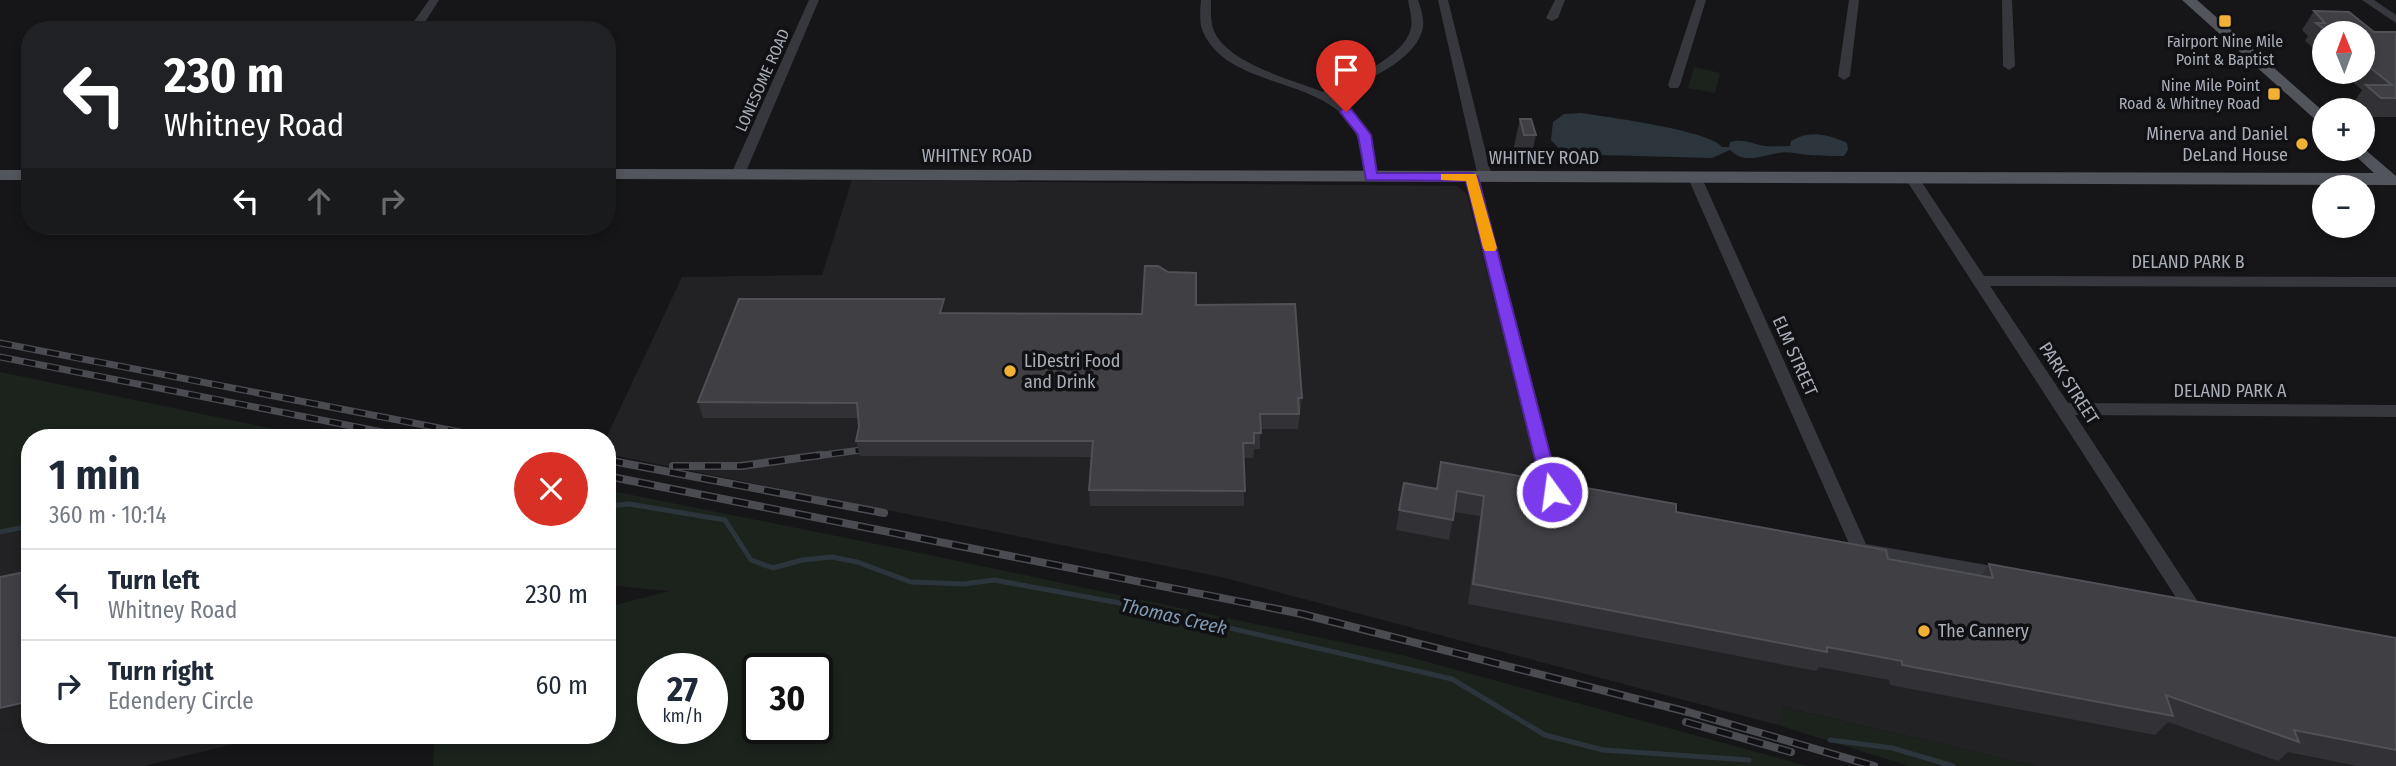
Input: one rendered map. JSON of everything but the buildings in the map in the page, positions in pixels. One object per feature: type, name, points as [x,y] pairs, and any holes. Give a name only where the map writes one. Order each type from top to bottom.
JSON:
[{"type":"main road","points":[[2189,0],[2312,109]]},
{"type":"main road","points":[[2371,161],[2394,180]]},
{"type":"main road","name":"WHITNEY ROAD","points":[[616,174],[2394,180]]},
{"type":"main road","points":[[0,175],[21,175]]},
{"type":"street","points":[[416,21],[434,0]]},
{"type":"street","name":"LONESOME ROAD","points":[[738,174],[814,0]]},
{"type":"street","points":[[1206,0],[1207,28],[1219,47],[1248,65],[1324,96],[1346,112],[1360,127],[1367,145],[1371,177]]},
{"type":"street","points":[[1324,96],[1390,61],[1408,46],[1417,26],[1413,0]]},
{"type":"street","points":[[1443,0],[1478,177],[1552,492],[1579,497]]},
{"type":"street","points":[[1552,18],[1560,0]]},
{"type":"street","points":[[1674,85],[1700,0]]},
{"type":"street","points":[[1843,76],[1854,0]]},
{"type":"street","points":[[2007,0],[2009,66]]},
{"type":"street","points":[[2367,0],[2396,20]]},
{"type":"street","name":"ELM STREET","points":[[1695,178],[1860,550]]},
{"type":"street","name":"PARK STREET","points":[[1912,178],[2063,410],[2200,610],[2167,604]]},
{"type":"street","name":"DELAND PARK B","points":[[1980,281],[2396,282]]},
{"type":"street","name":"DELAND PARK A","points":[[2063,410],[2396,411]]},
{"type":"street","points":[[1833,545],[2020,578]]},
{"type":"shaded area","points":[[1694,67],[1720,73],[1715,93],[1688,88]]},
{"type":"shaded area","points":[[1581,113],[1678,130],[1698,135],[1722,147],[1729,147],[1730,142],[1740,141],[1765,146],[1790,146],[1791,141],[1805,135],[1819,134],[1847,143],[1848,150],[1844,156],[1786,152],[1753,158],[1745,158],[1730,150],[1712,158],[1564,154],[1551,140],[1553,122],[1564,114]]},
{"type":"shaded area","points":[[852,180],[1457,186],[1467,194],[1534,457],[1531,493],[2396,766],[2036,766],[1783,707],[1778,725],[1221,577],[616,456],[616,429],[610,429],[682,277],[822,275]]},
{"type":"shaded area","points":[[0,372],[274,429],[21,429],[21,531],[0,534]]},
{"type":"shaded area","points":[[616,492],[1402,655],[1807,766],[433,766],[434,744],[616,744],[616,605],[670,591],[616,586]]},
{"type":"shaded area","points":[[21,531],[21,744],[233,744],[144,766],[0,766],[0,534]]},
{"type":"shaded area","points":[[1782,707],[2036,766],[1909,766],[1778,725]]},
{"type":"waterway","name":"Thomas Creek","points":[[616,505],[629,504],[725,520],[751,560],[773,568],[802,560],[832,557],[857,562],[911,582],[964,584],[994,580],[1125,604],[1452,679],[1545,735],[1603,750],[1749,760]]},
{"type":"waterway","name":"Thomas Creek","points":[[0,532],[21,528]]},
{"type":"waterway","name":"Thomas Creek","points":[[1830,740],[1892,748],[1953,766]]},
{"type":"railway","points":[[0,343],[444,429]]},
{"type":"railway","points":[[0,357],[367,429]]},
{"type":"railway","points":[[808,457],[861,450]]},
{"type":"railway","points":[[673,466],[741,466],[821,455]]},
{"type":"railway","points":[[616,462],[884,513]]},
{"type":"railway","points":[[616,478],[1302,614],[1688,712],[1874,766]]},
{"type":"railway","points":[[1686,722],[1791,752]]},
{"type":"slow traffic","points":[[1446,177],[1472,177],[1490,248]]},
{"type":"place","name":"Fairport Nine Mile Point & Baptist","points":[[2225,21]]},
{"type":"place","name":"Nine Mile Point Road & Whitney Road","points":[[2274,94]]},
{"type":"place","name":"Minerva and Daniel DeLand House","points":[[2302,144]]},
{"type":"place","name":"LiDestri Food and Drink","points":[[1010,371]]},
{"type":"place","name":"The Cannery","points":[[1924,631]]},
{"type":"route","points":[[1346,112],[1364,135],[1371,177],[1472,177],[1552,492]]}]
